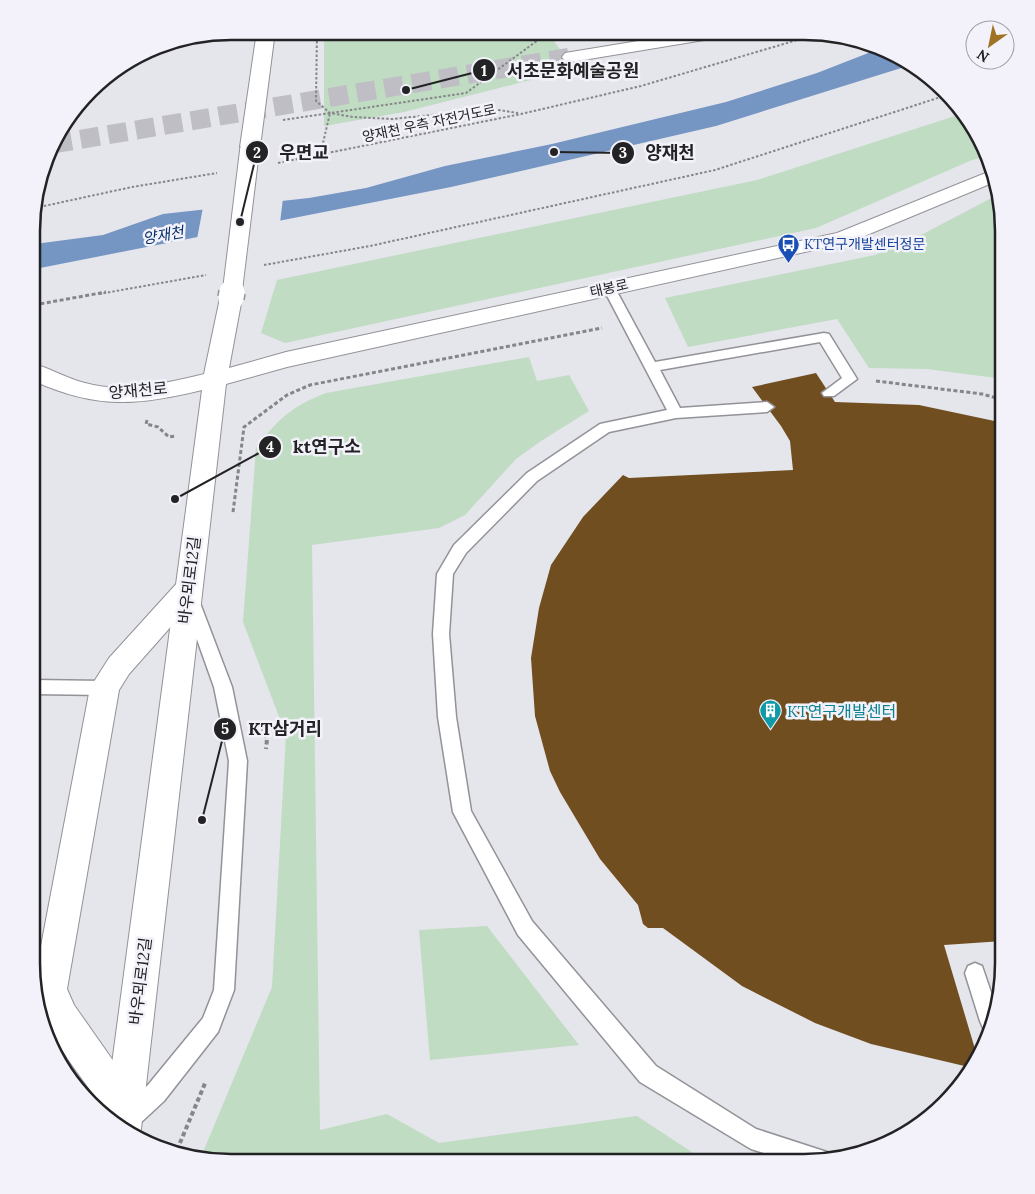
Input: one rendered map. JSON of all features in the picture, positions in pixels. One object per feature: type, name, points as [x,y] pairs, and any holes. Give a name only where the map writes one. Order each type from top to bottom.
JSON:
[{"type":"street","name":"바우뫼로12길","points":[[123,1120],[215,379],[231,298],[265,40]]},
{"type":"street","points":[[605,40],[566,51],[658,40]]},
{"type":"street","name":"태봉로","points":[[215,379],[286,360],[843,238],[987,177]]},
{"type":"street","name":"양재천로","points":[[40,375],[53,381],[92,393],[124,394],[215,379]]},
{"type":"street","points":[[120,1119],[113,1092],[62,1017],[50,989],[105,688],[119,666],[188,589]]},
{"type":"lane","points":[[609,288],[676,413]]},
{"type":"lane","points":[[650,367],[824,337],[850,379],[829,393]]},
{"type":"lane","points":[[767,408],[676,413],[605,428],[532,477],[460,550],[445,574],[441,634],[447,717],[462,812],[524,928],[648,1074],[751,1138],[800,1154]]},
{"type":"lane","points":[[126,1122],[156,1093],[212,1025],[224,990],[238,761],[223,687],[188,589]]},
{"type":"lane","points":[[40,687],[105,688]]},
{"type":"lane","points":[[975,973],[988,1014]]},
{"type":"path","points":[[317,40],[316,101],[330,113],[353,117],[392,119],[492,109],[521,114]]},
{"type":"path","points":[[283,120],[466,93],[538,40]]},
{"type":"path","name":"양재천 우측 자전거도로","points":[[273,164],[521,114],[641,86],[797,40]]},
{"type":"path","points":[[255,266],[380,244],[716,170],[940,97]]},
{"type":"path","points":[[320,156],[330,113]]},
{"type":"path","points":[[42,207],[132,187],[226,172]]},
{"type":"path","points":[[40,304],[207,275]]},
{"type":"path","points":[[233,516],[244,427],[287,395],[310,385],[629,323]]},
{"type":"path","points":[[850,379],[982,394],[995,398]]},
{"type":"path","points":[[259,721],[267,739],[265,758]]},
{"type":"path","points":[[179,1146],[208,1077]]},
{"type":"green space","points":[[324,40],[553,40],[574,69],[404,112],[324,126]]},
{"type":"green space","points":[[956,116],[980,158],[816,228],[285,343],[261,333],[277,280],[757,180]]},
{"type":"green space","points":[[992,198],[995,219],[995,378],[927,369],[869,368],[837,319],[688,347],[665,298],[875,255],[925,233]]},
{"type":"green space","points":[[529,357],[537,381],[569,375],[589,411],[516,459],[465,515],[439,528],[312,545],[320,1130],[387,1114],[439,1143],[637,1116],[695,1154],[219,1154],[203,1152],[272,987],[286,735],[243,622],[256,448],[286,414],[326,393]]},
{"type":"green space","points":[[487,926],[579,1045],[430,1060],[419,930]]},
{"type":"water","points":[[870,52],[903,68],[716,126],[451,187],[40,268],[40,243],[103,235],[163,214],[309,198],[366,188],[445,166],[552,144],[726,102],[817,73]]},
{"type":"pier","points":[[283,198],[280,223],[197,239],[203,207]]},
{"type":"building","name":"KT연구개발센터","points":[[816,373],[835,402],[919,405],[995,421],[995,942],[944,945],[975,1048],[965,1066],[871,1044],[815,1023],[742,986],[663,928],[648,928],[643,924],[638,905],[600,859],[560,792],[550,771],[535,716],[531,658],[539,608],[551,565],[583,517],[623,475],[629,478],[793,470],[790,441],[752,387]]},
{"type":"tunnel","points":[[63,142],[571,57]]},
{"type":"place","name":"서초문화예술공원","points":[[406,90]]},
{"type":"place","name":"양재천","points":[[554,152]]},
{"type":"place","name":"우면교","points":[[240,222]]},
{"type":"place","name":"KT연구개발센터정문","points":[[788,263]]},
{"type":"place","name":"kt연구소","points":[[175,499]]},
{"type":"place","name":"KT연구개발센터","points":[[771,730]]},
{"type":"place","name":"KT삼거리","points":[[202,820]]}]
